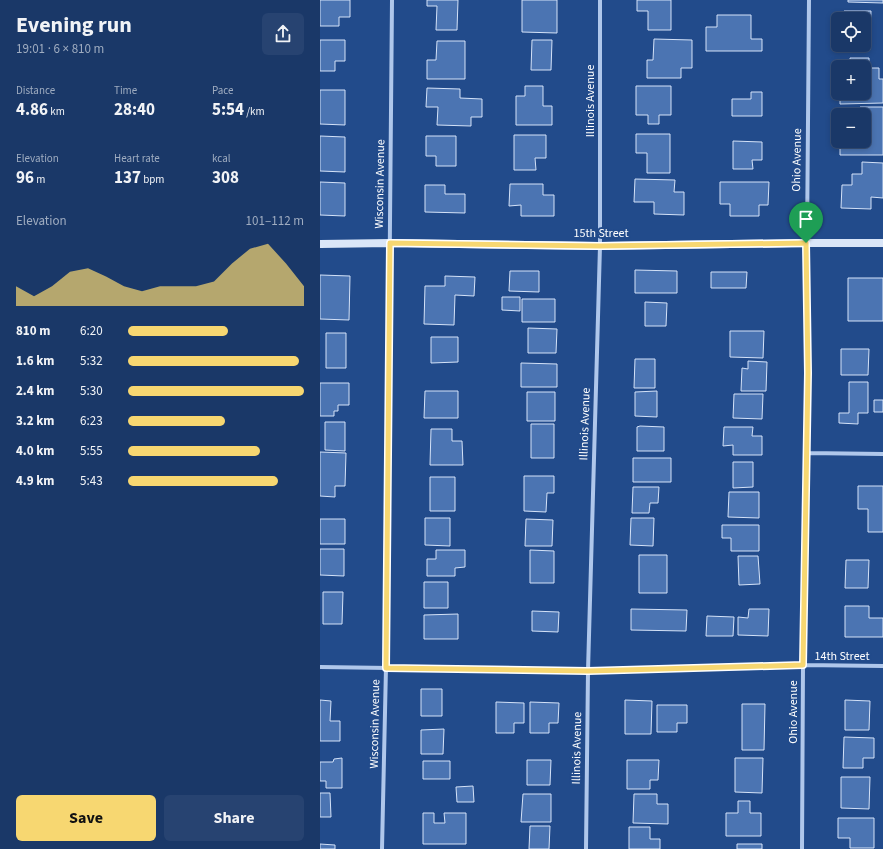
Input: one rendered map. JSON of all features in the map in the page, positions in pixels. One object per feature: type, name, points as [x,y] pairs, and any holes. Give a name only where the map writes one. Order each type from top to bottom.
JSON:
[{"type":"street","name":"Wisconsin Avenue","points":[[382,849],[386,668],[392,0]]},
{"type":"street","name":"Illinois Avenue","points":[[586,849],[588,671],[600,246],[600,0]]},
{"type":"street","name":"Ohio Avenue","points":[[802,849],[803,665],[808,373],[806,243],[809,0]]},
{"type":"street","name":"15th Street","points":[[320,244],[390,243],[600,246],[883,243]]},
{"type":"street","points":[[806,453],[883,454]]},
{"type":"street","name":"14th Street","points":[[320,667],[588,671],[803,665],[883,666]]},
{"type":"building","points":[[320,0],[350,0],[350,17],[339,17],[339,26],[320,26]]},
{"type":"building","points":[[427,0],[458,0],[457,30],[436,30],[437,6],[427,6]]},
{"type":"building","points":[[522,0],[557,0],[557,33],[522,32]]},
{"type":"building","points":[[637,0],[671,0],[671,30],[648,30],[648,11],[637,11]]},
{"type":"building","points":[[848,0],[883,0],[883,3],[848,2]]},
{"type":"building","points":[[844,11],[871,11],[871,12]]},
{"type":"building","points":[[717,15],[751,15],[751,39],[762,39],[762,51],[706,51],[706,27],[717,27]]},
{"type":"building","points":[[654,39],[692,40],[692,68],[681,68],[681,78],[647,78],[647,60],[653,60]]},
{"type":"building","points":[[320,40],[345,40],[345,61],[335,61],[335,71],[320,71]]},
{"type":"building","points":[[532,40],[552,40],[551,70],[531,70]]},
{"type":"building","points":[[437,41],[465,41],[465,79],[427,79],[427,60],[436,60]]},
{"type":"building","points":[[850,58],[869,58],[869,60],[850,60]]},
{"type":"building","points":[[871,68],[879,68],[879,79],[883,79],[883,103],[840,104],[840,100],[871,100]]},
{"type":"building","points":[[525,86],[543,86],[543,106],[552,106],[552,125],[516,125],[516,96],[525,96]]},
{"type":"building","points":[[636,86],[671,86],[671,115],[659,115],[659,124],[648,124],[648,115],[636,115]]},
{"type":"building","points":[[427,88],[460,89],[460,98],[482,99],[482,117],[471,117],[471,126],[437,125],[438,107],[426,107]]},
{"type":"building","points":[[320,90],[345,90],[345,125],[320,124]]},
{"type":"building","points":[[751,92],[762,92],[762,116],[732,116],[732,99],[751,99]]},
{"type":"building","points":[[883,107],[883,155],[840,155],[840,148],[871,148],[871,108],[860,108]]},
{"type":"building","points":[[636,134],[670,134],[670,173],[647,173],[647,153],[636,153]]},
{"type":"building","points":[[514,135],[546,135],[546,158],[535,158],[536,170],[514,170]]},
{"type":"building","points":[[320,136],[345,137],[345,172],[320,171]]},
{"type":"building","points":[[426,136],[456,136],[456,166],[436,166],[436,156],[426,156]]},
{"type":"building","points":[[733,141],[762,142],[762,160],[752,160],[753,169],[733,169]]},
{"type":"building","points":[[862,162],[883,163],[883,198],[871,197],[871,209],[841,208],[842,185],[852,185],[852,174],[862,174]]},
{"type":"building","points":[[635,179],[675,180],[674,192],[684,192],[684,215],[654,214],[654,202],[634,202]]},
{"type":"building","points":[[320,182],[345,183],[345,216],[320,215]]},
{"type":"building","points":[[720,182],[769,182],[768,205],[759,205],[759,216],[730,216],[730,204],[720,204]]},
{"type":"building","points":[[510,184],[543,184],[543,195],[554,195],[554,216],[521,216],[521,205],[509,206]]},
{"type":"building","points":[[425,185],[445,185],[445,194],[465,194],[465,213],[425,212]]},
{"type":"building","points":[[635,270],[677,271],[677,293],[635,293]]},
{"type":"building","points":[[510,271],[539,271],[539,292],[509,291]]},
{"type":"building","points":[[711,272],[747,272],[746,288],[711,288]]},
{"type":"building","points":[[320,275],[350,276],[349,320],[320,319]]},
{"type":"building","points":[[445,276],[475,277],[474,296],[455,295],[454,325],[424,324],[425,286],[445,286]]},
{"type":"building","points":[[848,278],[883,278],[883,321],[848,321]]},
{"type":"building","points":[[502,297],[520,297],[520,311],[502,310]]},
{"type":"building","points":[[522,299],[555,299],[555,322],[522,322]]},
{"type":"building","points":[[645,302],[667,303],[666,326],[645,326]]},
{"type":"building","points":[[528,328],[557,329],[556,353],[528,353]]},
{"type":"building","points":[[730,331],[764,331],[763,358],[730,357]]},
{"type":"building","points":[[326,333],[346,333],[346,368],[326,368]]},
{"type":"building","points":[[431,337],[458,337],[458,362],[431,363]]},
{"type":"building","points":[[841,349],[869,349],[868,375],[841,375]]},
{"type":"building","points":[[635,359],[655,359],[655,388],[634,388]]},
{"type":"building","points":[[748,361],[767,362],[766,391],[741,391],[742,368],[748,369]]},
{"type":"building","points":[[521,363],[557,364],[557,387],[521,387]]},
{"type":"building","points":[[849,382],[868,382],[868,413],[858,413],[858,424],[839,423],[839,413],[849,413]]},
{"type":"building","points":[[320,383],[349,383],[349,405],[338,405],[338,411],[334,411],[334,416],[320,416]]},
{"type":"building","points":[[425,391],[458,391],[458,418],[424,418]]},
{"type":"building","points":[[657,391],[657,417],[635,416],[635,392]]},
{"type":"building","points":[[527,392],[555,392],[555,421],[527,421]]},
{"type":"building","points":[[734,394],[763,394],[762,419],[733,418]]},
{"type":"building","points":[[874,400],[883,400],[883,412],[874,412]]},
{"type":"building","points":[[325,422],[345,422],[345,451],[325,450]]},
{"type":"building","points":[[531,424],[554,424],[554,458],[531,458]]},
{"type":"building","points":[[637,427],[664,427],[664,451],[637,451]]},
{"type":"building","points":[[724,427],[753,427],[752,436],[762,436],[762,455],[733,455],[733,445],[723,446]]},
{"type":"building","points":[[431,429],[452,429],[452,441],[462,441],[463,465],[430,465]]},
{"type":"building","points":[[320,452],[346,453],[345,486],[335,486],[335,497],[320,496]]},
{"type":"building","points":[[633,458],[671,458],[671,482],[633,482]]},
{"type":"building","points":[[733,462],[753,462],[753,487],[733,488]]},
{"type":"building","points":[[524,476],[554,476],[554,493],[547,493],[546,512],[524,511]]},
{"type":"building","points":[[430,477],[455,477],[455,511],[430,511]]},
{"type":"building","points":[[858,486],[883,486],[883,532],[868,532],[868,509],[858,509]]},
{"type":"building","points":[[633,487],[659,487],[658,503],[650,503],[649,513],[632,513]]},
{"type":"building","points":[[729,492],[759,492],[759,518],[728,517]]},
{"type":"building","points":[[425,518],[450,518],[450,546],[425,545]]},
{"type":"building","points":[[631,518],[654,518],[653,546],[630,545]]},
{"type":"building","points":[[320,519],[345,519],[345,544],[320,544]]},
{"type":"building","points":[[526,519],[553,520],[552,546],[525,546]]},
{"type":"building","points":[[722,525],[759,525],[759,551],[731,551],[731,538],[722,538]]},
{"type":"building","points":[[320,549],[344,549],[344,576],[320,575]]},
{"type":"building","points":[[436,550],[465,550],[465,567],[455,568],[455,576],[427,576],[427,559],[436,559]]},
{"type":"building","points":[[530,550],[554,551],[554,583],[530,583]]},
{"type":"building","points":[[639,555],[667,555],[667,593],[639,593]]},
{"type":"building","points":[[738,556],[758,556],[760,584],[739,585]]},
{"type":"building","points":[[846,560],[869,560],[868,588],[845,588]]},
{"type":"building","points":[[424,582],[448,582],[448,608],[424,608]]},
{"type":"building","points":[[323,592],[343,592],[342,624],[323,624]]},
{"type":"building","points":[[845,606],[869,606],[869,618],[883,618],[883,637],[845,637]]},
{"type":"building","points":[[631,609],[687,610],[686,631],[631,630]]},
{"type":"building","points":[[749,609],[769,609],[768,636],[738,635],[738,617],[748,618]]},
{"type":"building","points":[[532,611],[559,612],[558,632],[532,631]]},
{"type":"building","points":[[458,614],[458,639],[424,639],[424,615]]},
{"type":"building","points":[[707,616],[734,617],[733,636],[706,636]]},
{"type":"building","points":[[421,689],[442,689],[442,716],[421,716]]},
{"type":"building","points":[[320,700],[331,701],[330,721],[340,721],[340,741],[320,741]]},
{"type":"building","points":[[625,700],[652,701],[651,734],[625,734]]},
{"type":"building","points":[[845,700],[870,701],[869,730],[845,730]]},
{"type":"building","points":[[496,702],[524,703],[524,723],[514,723],[514,733],[496,733]]},
{"type":"building","points":[[530,702],[559,703],[558,723],[549,723],[549,733],[530,733]]},
{"type":"building","points":[[742,704],[765,704],[764,750],[742,750]]},
{"type":"building","points":[[657,705],[687,705],[687,723],[677,723],[677,732],[657,732]]},
{"type":"building","points":[[444,729],[443,754],[421,754],[421,730]]},
{"type":"building","points":[[844,737],[874,738],[874,758],[863,758],[863,768],[843,768]]},
{"type":"building","points":[[342,758],[342,788],[326,788],[326,781],[320,781],[320,762],[333,762],[334,759]]},
{"type":"building","points":[[735,758],[763,758],[762,793],[735,792]]},
{"type":"building","points":[[527,760],[551,760],[550,785],[527,785]]},
{"type":"building","points":[[627,760],[659,760],[658,780],[650,780],[650,789],[627,789]]},
{"type":"building","points":[[423,761],[450,761],[450,779],[423,779]]},
{"type":"building","points":[[841,777],[870,777],[869,809],[841,808]]},
{"type":"building","points":[[473,786],[474,802],[457,802],[456,787]]},
{"type":"building","points":[[320,793],[330,793],[331,817],[320,817]]},
{"type":"building","points":[[523,794],[551,794],[551,822],[521,822]]},
{"type":"building","points":[[634,794],[657,794],[657,804],[668,804],[668,824],[633,823]]},
{"type":"building","points":[[738,801],[750,801],[750,813],[761,813],[761,836],[726,836],[726,813],[738,813]]},
{"type":"building","points":[[423,813],[434,813],[434,823],[445,823],[444,813],[466,813],[466,844],[423,844]]},
{"type":"building","points":[[838,818],[874,818],[874,848],[850,848],[850,838],[838,838]]},
{"type":"building","points":[[530,826],[550,826],[549,849],[529,849]]},
{"type":"building","points":[[629,827],[650,827],[650,839],[660,839],[660,849],[629,849]]},
{"type":"building","points":[[320,844],[335,845],[335,849],[320,849]]},
{"type":"building","points":[[737,844],[762,844],[762,849],[737,849]]},
{"type":"route","points":[[390,243],[600,246],[806,243],[808,373],[803,665],[588,671],[386,668],[390,243]]}]
